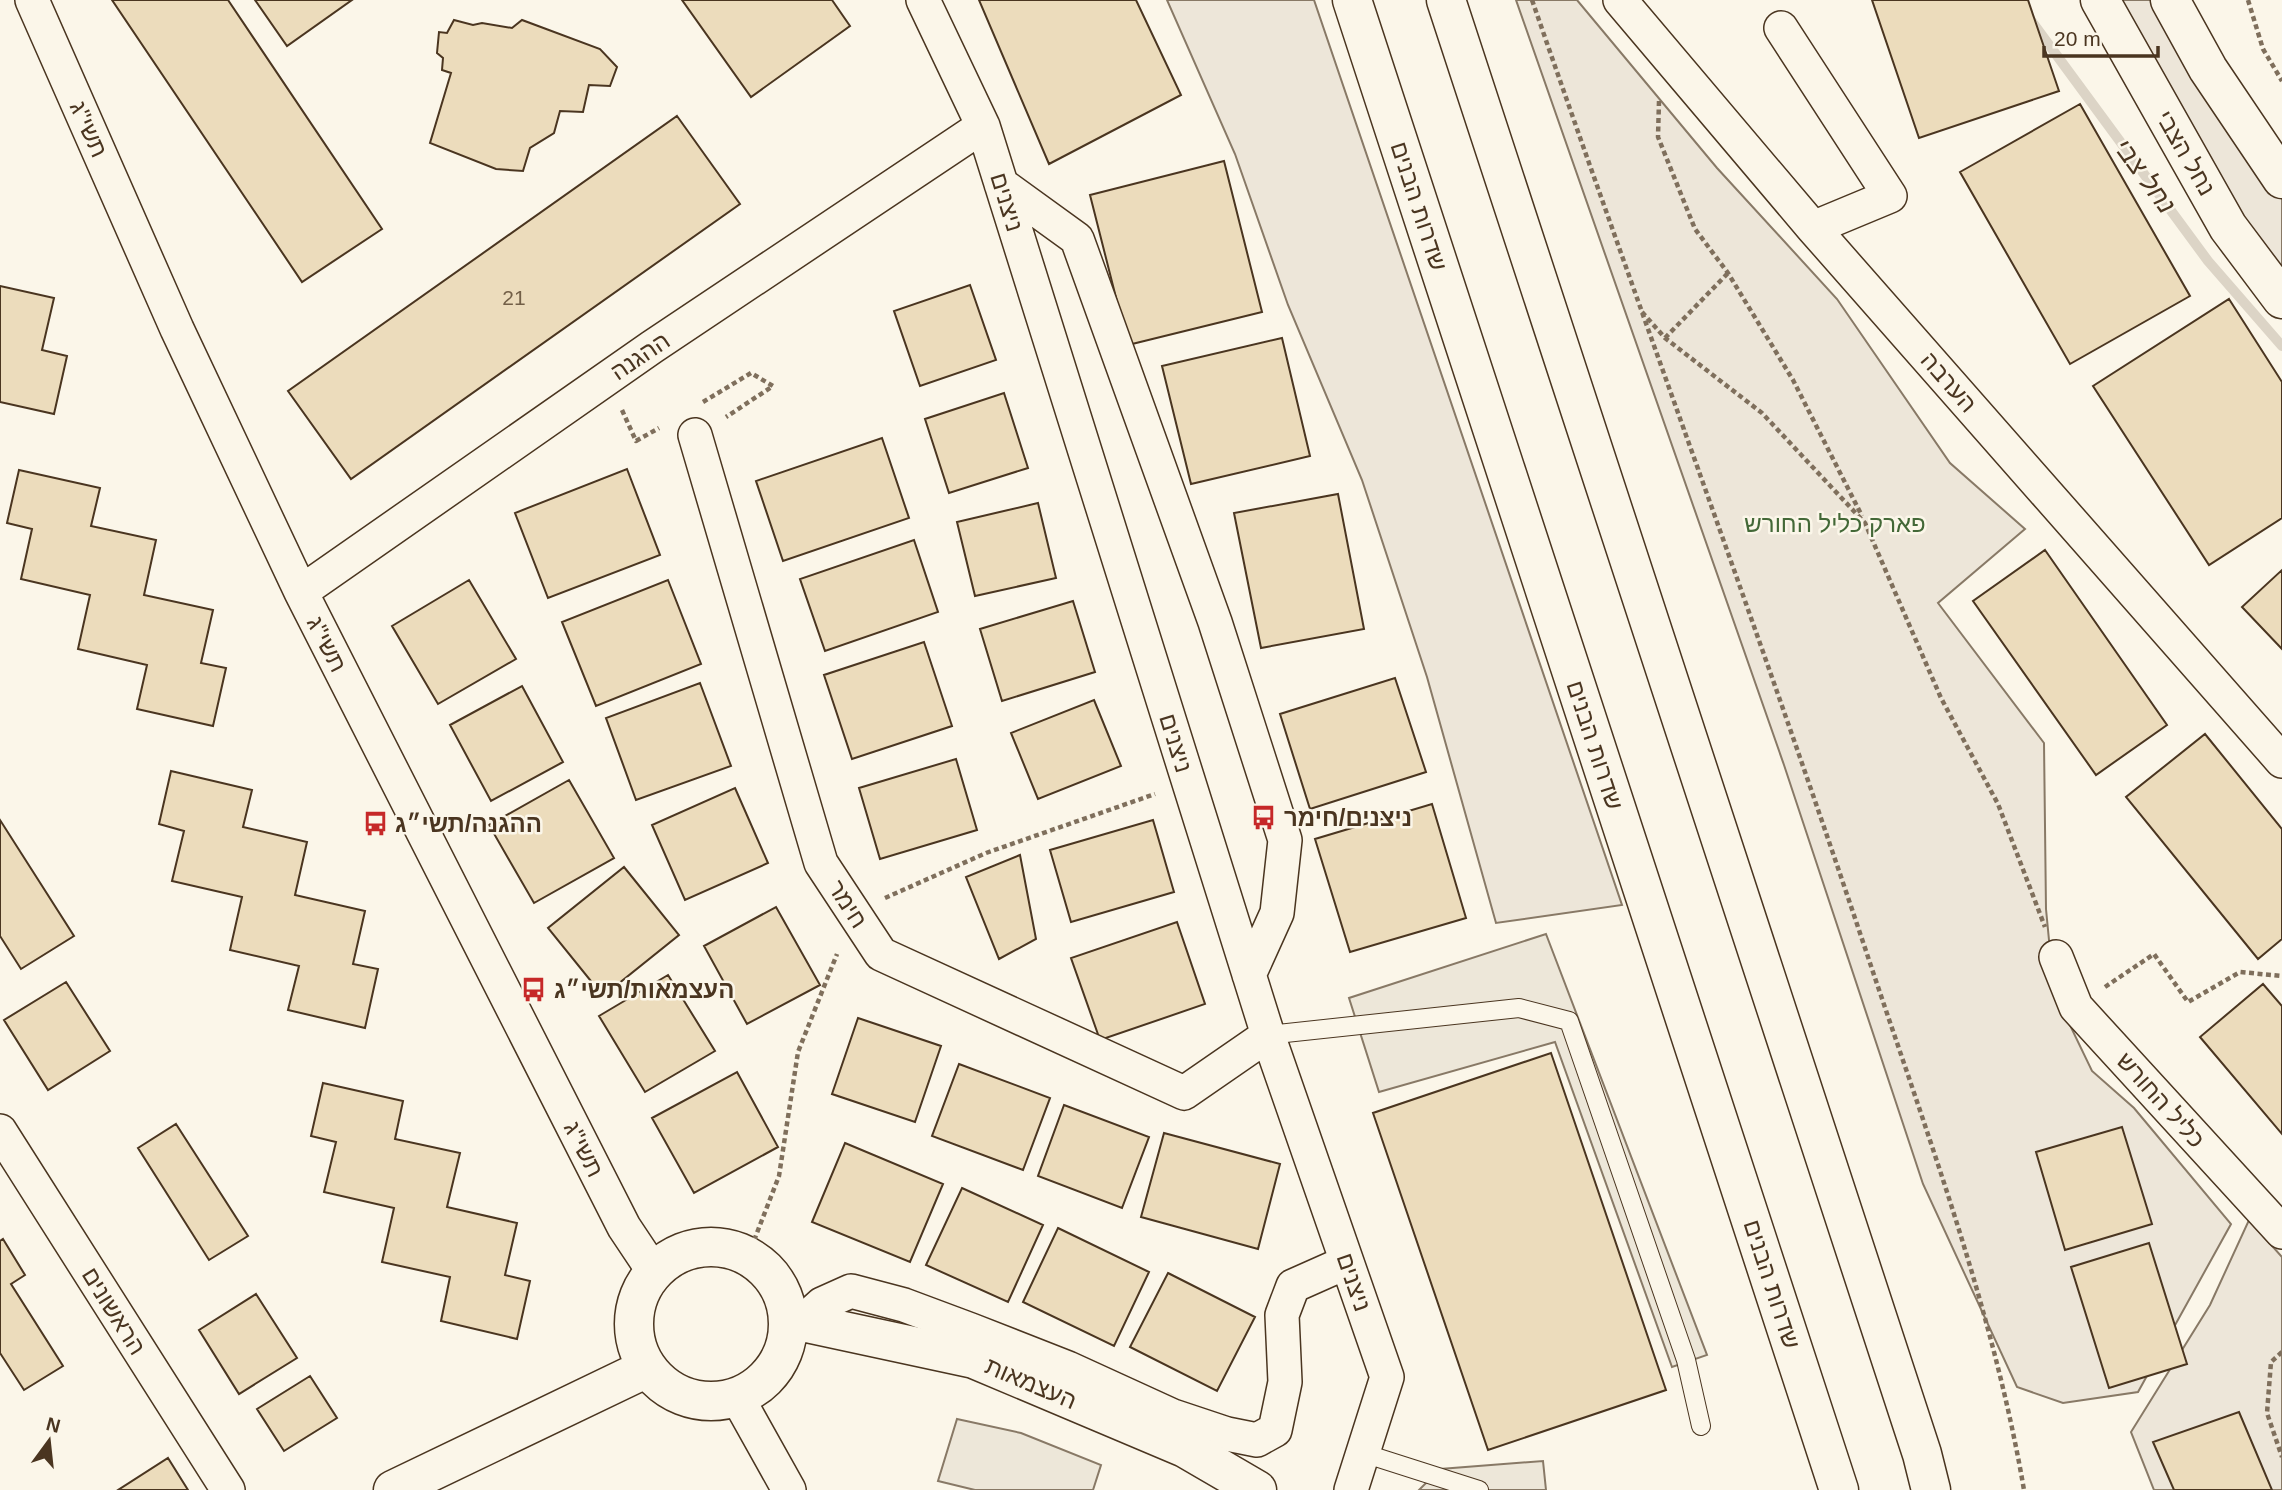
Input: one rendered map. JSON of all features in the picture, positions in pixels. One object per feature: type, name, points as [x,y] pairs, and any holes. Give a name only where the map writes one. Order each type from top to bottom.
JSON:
[{"type":"main road","name":"שדרות הבנים","points":[[1352,0],[1839,1490]]},
{"type":"main road","points":[[1446,0],[1931,1490]]},
{"type":"main road","name":"נחל הצבי","points":[[2100,0],[2228,227],[2282,299]]},
{"type":"main road","points":[[2170,0],[2208,69],[2282,179]]},
{"type":"main road","points":[[698,1248],[724,1248],[748,1256],[768,1272],[795,1320],[776,1367],[760,1385],[737,1397],[712,1401],[687,1398],[665,1386],[647,1368],[636,1345],[634,1319],[639,1294],[654,1272],[674,1256],[698,1248]]},
{"type":"main road","name":"העצמאות","points":[[795,1320],[974,1359],[1185,1448],[1257,1490]]},
{"type":"main road","points":[[393,1490],[647,1368]]},
{"type":"street","name":"תשי\"ג","points":[[32,0],[177,328],[301,592],[618,1215],[654,1272]]},
{"type":"street","name":"ניצנים","points":[[923,0],[983,126],[1268,1035],[1387,1377],[1351,1490]]},
{"type":"street","name":"הערבה","points":[[1620,0],[1813,228],[2282,761]]},
{"type":"street","points":[[1781,28],[1890,195],[1813,228]]},
{"type":"street","name":"ההגנה","points":[[301,592],[652,347],[983,126]]},
{"type":"street","points":[[1001,184],[1077,239],[1215,622],[1285,840],[1277,913],[1249,975]]},
{"type":"street","name":"חימר","points":[[695,435],[821,863],[881,954],[1184,1093],[1268,1035]]},
{"type":"street","name":"כליל החורש","points":[[2056,957],[2076,1007],[2282,1232]]},
{"type":"street","name":"הראשונים","points":[[0,1131],[228,1490]]},
{"type":"street","points":[[795,1320],[851,1291],[891,1301],[1068,1368],[1173,1416],[1227,1434],[1257,1440],[1275,1430],[1285,1382],[1282,1315],[1293,1286],[1347,1262]]},
{"type":"street","points":[[737,1397],[789,1490]]},
{"type":"lane","points":[[1268,1035],[1519,1008],[1569,1021],[1686,1360],[1701,1426]]},
{"type":"lane","points":[[1363,1453],[1479,1490]]},
{"type":"path","points":[[1532,0],[1639,308],[1755,627],[1955,1219],[2011,1415],[2024,1490]]},
{"type":"path","points":[[2248,0],[2263,49],[2282,81]]},
{"type":"path","points":[[1659,89],[1658,137],[1695,229],[1728,273],[1793,380],[1865,523],[1941,698],[1998,804],[2056,957]]},
{"type":"path","points":[[1665,338],[1728,273]]},
{"type":"path","points":[[1639,308],[1665,338],[1762,413],[1865,523]]},
{"type":"path","points":[[748,1256],[779,1176],[798,1052],[854,913],[986,853],[1188,783]]},
{"type":"path","points":[[2076,1007],[2154,954],[2188,1002],[2240,972],[2282,976]]},
{"type":"path","points":[[2282,1352],[2272,1362],[2267,1413],[2282,1457]]},
{"type":"green space","points":[[1167,0],[1314,0],[1622,905],[1496,923],[1427,677],[1362,480],[1288,305],[1235,154]]},
{"type":"green space","name":"פארק כליל החורש","points":[[1516,0],[1577,0],[1717,168],[1837,299],[1950,463],[2025,529],[1938,603],[2044,743],[2046,909],[2054,992],[2092,1071],[2134,1108],[2231,1224],[2138,1392],[2063,1403],[2017,1387],[1923,1184],[1784,765]]},
{"type":"green space","points":[[2104,0],[2163,0],[2282,187],[2282,292]]},
{"type":"green space","points":[[2249,1220],[2282,1257],[2282,1490],[2154,1490],[2131,1432],[2210,1305]]},
{"type":"shaded area","points":[[1546,934],[1707,1355],[1672,1367],[1555,1042],[1379,1092],[1349,998]]},
{"type":"shaded area","points":[[957,1419],[1021,1433],[1101,1465],[1093,1490],[975,1490],[938,1481]]},
{"type":"shaded area","points":[[1543,1461],[1546,1490],[1419,1490],[1440,1469]]},
{"type":"building","points":[[112,0],[228,0],[382,229],[302,282]]},
{"type":"building","points":[[255,0],[352,0],[287,46]]},
{"type":"building","points":[[682,0],[832,0],[850,26],[751,97]]},
{"type":"building","points":[[979,0],[1136,0],[1181,95],[1049,164]]},
{"type":"building","points":[[1872,0],[2028,0],[2059,91],[1919,138]]},
{"type":"building","points":[[454,20],[473,25],[482,23],[512,28],[522,20],[600,49],[617,67],[610,86],[589,85],[583,112],[560,111],[554,133],[530,148],[523,171],[496,169],[430,143],[451,73],[442,70],[443,58],[437,53],[439,32],[447,33]]},
{"type":"building","points":[[2080,104],[2190,296],[2070,364],[1960,172]]},
{"type":"building","points":[[677,116],[740,204],[351,479],[288,391]]},
{"type":"building","points":[[1224,161],[1262,312],[1128,345],[1090,195]]},
{"type":"building","points":[[970,285],[996,360],[920,386],[894,311]]},
{"type":"building","points":[[0,286],[54,298],[42,350],[67,356],[54,414],[0,402]]},
{"type":"building","points":[[2229,299],[2282,382],[2282,518],[2209,565],[2093,386]]},
{"type":"building","points":[[1282,338],[1310,456],[1191,484],[1162,366]]},
{"type":"building","points":[[1004,393],[1028,468],[949,493],[925,419]]},
{"type":"building","points":[[882,438],[909,518],[783,561],[756,481]]},
{"type":"building","points":[[627,469],[660,555],[548,598],[515,513]]},
{"type":"building","points":[[19,470],[100,488],[91,526],[156,540],[144,595],[213,610],[201,663],[226,668],[213,726],[137,709],[147,665],[78,649],[90,595],[21,579],[32,529],[7,523]]},
{"type":"building","points":[[1338,494],[1364,629],[1261,648],[1234,513]]},
{"type":"building","points":[[1038,503],[1056,578],[975,596],[957,522]]},
{"type":"building","points":[[914,540],[938,612],[825,651],[800,579]]},
{"type":"building","points":[[2045,550],[2167,725],[2096,775],[1973,601]]},
{"type":"building","points":[[2282,570],[2282,649],[2242,607]]},
{"type":"building","points":[[469,580],[516,659],[438,704],[392,626]]},
{"type":"building","points":[[668,580],[701,664],[596,706],[562,622]]},
{"type":"building","points":[[1073,601],[1095,672],[1002,701],[980,629]]},
{"type":"building","points":[[924,642],[952,726],[852,759],[824,675]]},
{"type":"building","points":[[1395,678],[1426,772],[1310,809],[1280,714]]},
{"type":"building","points":[[700,683],[731,766],[636,800],[606,718]]},
{"type":"building","points":[[522,686],[563,762],[491,801],[450,725]]},
{"type":"building","points":[[1094,700],[1121,766],[1038,799],[1011,733]]},
{"type":"building","points":[[2205,734],[2282,829],[2282,939],[2258,959],[2126,797]]},
{"type":"building","points":[[956,759],[977,830],[880,859],[859,788]]},
{"type":"building","points":[[171,771],[252,790],[243,827],[307,842],[295,895],[365,911],[353,964],[378,969],[365,1028],[288,1010],[299,966],[230,950],[242,897],[172,881],[184,831],[159,824]]},
{"type":"building","points":[[569,780],[614,858],[534,903],[489,825]]},
{"type":"building","points":[[735,788],[768,863],[685,900],[652,825]]},
{"type":"building","points":[[1432,804],[1466,918],[1350,952],[1315,839]]},
{"type":"building","points":[[0,820],[74,936],[21,969],[0,936]]},
{"type":"building","points":[[1153,820],[1174,892],[1071,922],[1050,850]]},
{"type":"building","points":[[1020,855],[1036,939],[999,959],[966,877]]},
{"type":"building","points":[[624,867],[679,935],[603,996],[548,928]]},
{"type":"building","points":[[776,907],[820,985],[747,1024],[704,946]]},
{"type":"building","points":[[1177,922],[1205,1004],[1100,1040],[1071,958]]},
{"type":"building","points":[[668,975],[715,1051],[645,1092],[599,1016]]},
{"type":"building","points":[[66,982],[110,1051],[48,1090],[4,1020]]},
{"type":"building","points":[[2263,984],[2282,1006],[2282,1134],[2200,1037]]},
{"type":"building","points":[[858,1018],[941,1046],[915,1122],[832,1094]]},
{"type":"building","points":[[1551,1053],[1666,1390],[1488,1450],[1373,1113]]},
{"type":"building","points":[[959,1064],[1050,1098],[1023,1170],[932,1136]]},
{"type":"building","points":[[737,1072],[778,1147],[694,1193],[652,1118]]},
{"type":"building","points":[[323,1083],[403,1101],[395,1139],[460,1153],[447,1207],[517,1223],[505,1275],[530,1281],[517,1339],[441,1321],[450,1277],[382,1262],[394,1208],[324,1192],[336,1142],[311,1136]]},
{"type":"building","points":[[1064,1105],[1149,1137],[1122,1208],[1038,1176]]},
{"type":"building","points":[[176,1124],[248,1236],[209,1260],[138,1148]]},
{"type":"building","points":[[2122,1127],[2152,1224],[2065,1250],[2036,1152]]},
{"type":"building","points":[[1164,1133],[1280,1164],[1258,1249],[1141,1217]]},
{"type":"building","points":[[845,1143],[943,1184],[910,1262],[812,1222]]},
{"type":"building","points":[[962,1188],[1043,1225],[1008,1302],[926,1265]]},
{"type":"building","points":[[1058,1228],[1149,1272],[1114,1346],[1023,1302]]},
{"type":"building","points":[[3,1239],[25,1275],[11,1284],[63,1366],[24,1390],[0,1353],[0,1241]]},
{"type":"building","points":[[2149,1243],[2187,1364],[2109,1388],[2071,1267]]},
{"type":"building","points":[[1168,1273],[1255,1317],[1217,1391],[1130,1347]]},
{"type":"building","points":[[256,1294],[297,1358],[239,1394],[199,1330]]},
{"type":"building","points":[[310,1376],[337,1418],[284,1451],[257,1409]]},
{"type":"building","points":[[2239,1412],[2272,1490],[2174,1490],[2153,1442]]},
{"type":"building","points":[[168,1458],[188,1490],[118,1490]]},
{"type":"waterway","name":"נחל צבי","points":[[2016,0],[2208,261],[2282,346]]},
{"type":"place","name":"ניצנים/חימר","points":[[1264,817]]},
{"type":"place","name":"ההגנה/תשי״ג","points":[[375,823]]},
{"type":"place","name":"העצמאות/תשי״ג","points":[[534,989]]}]
